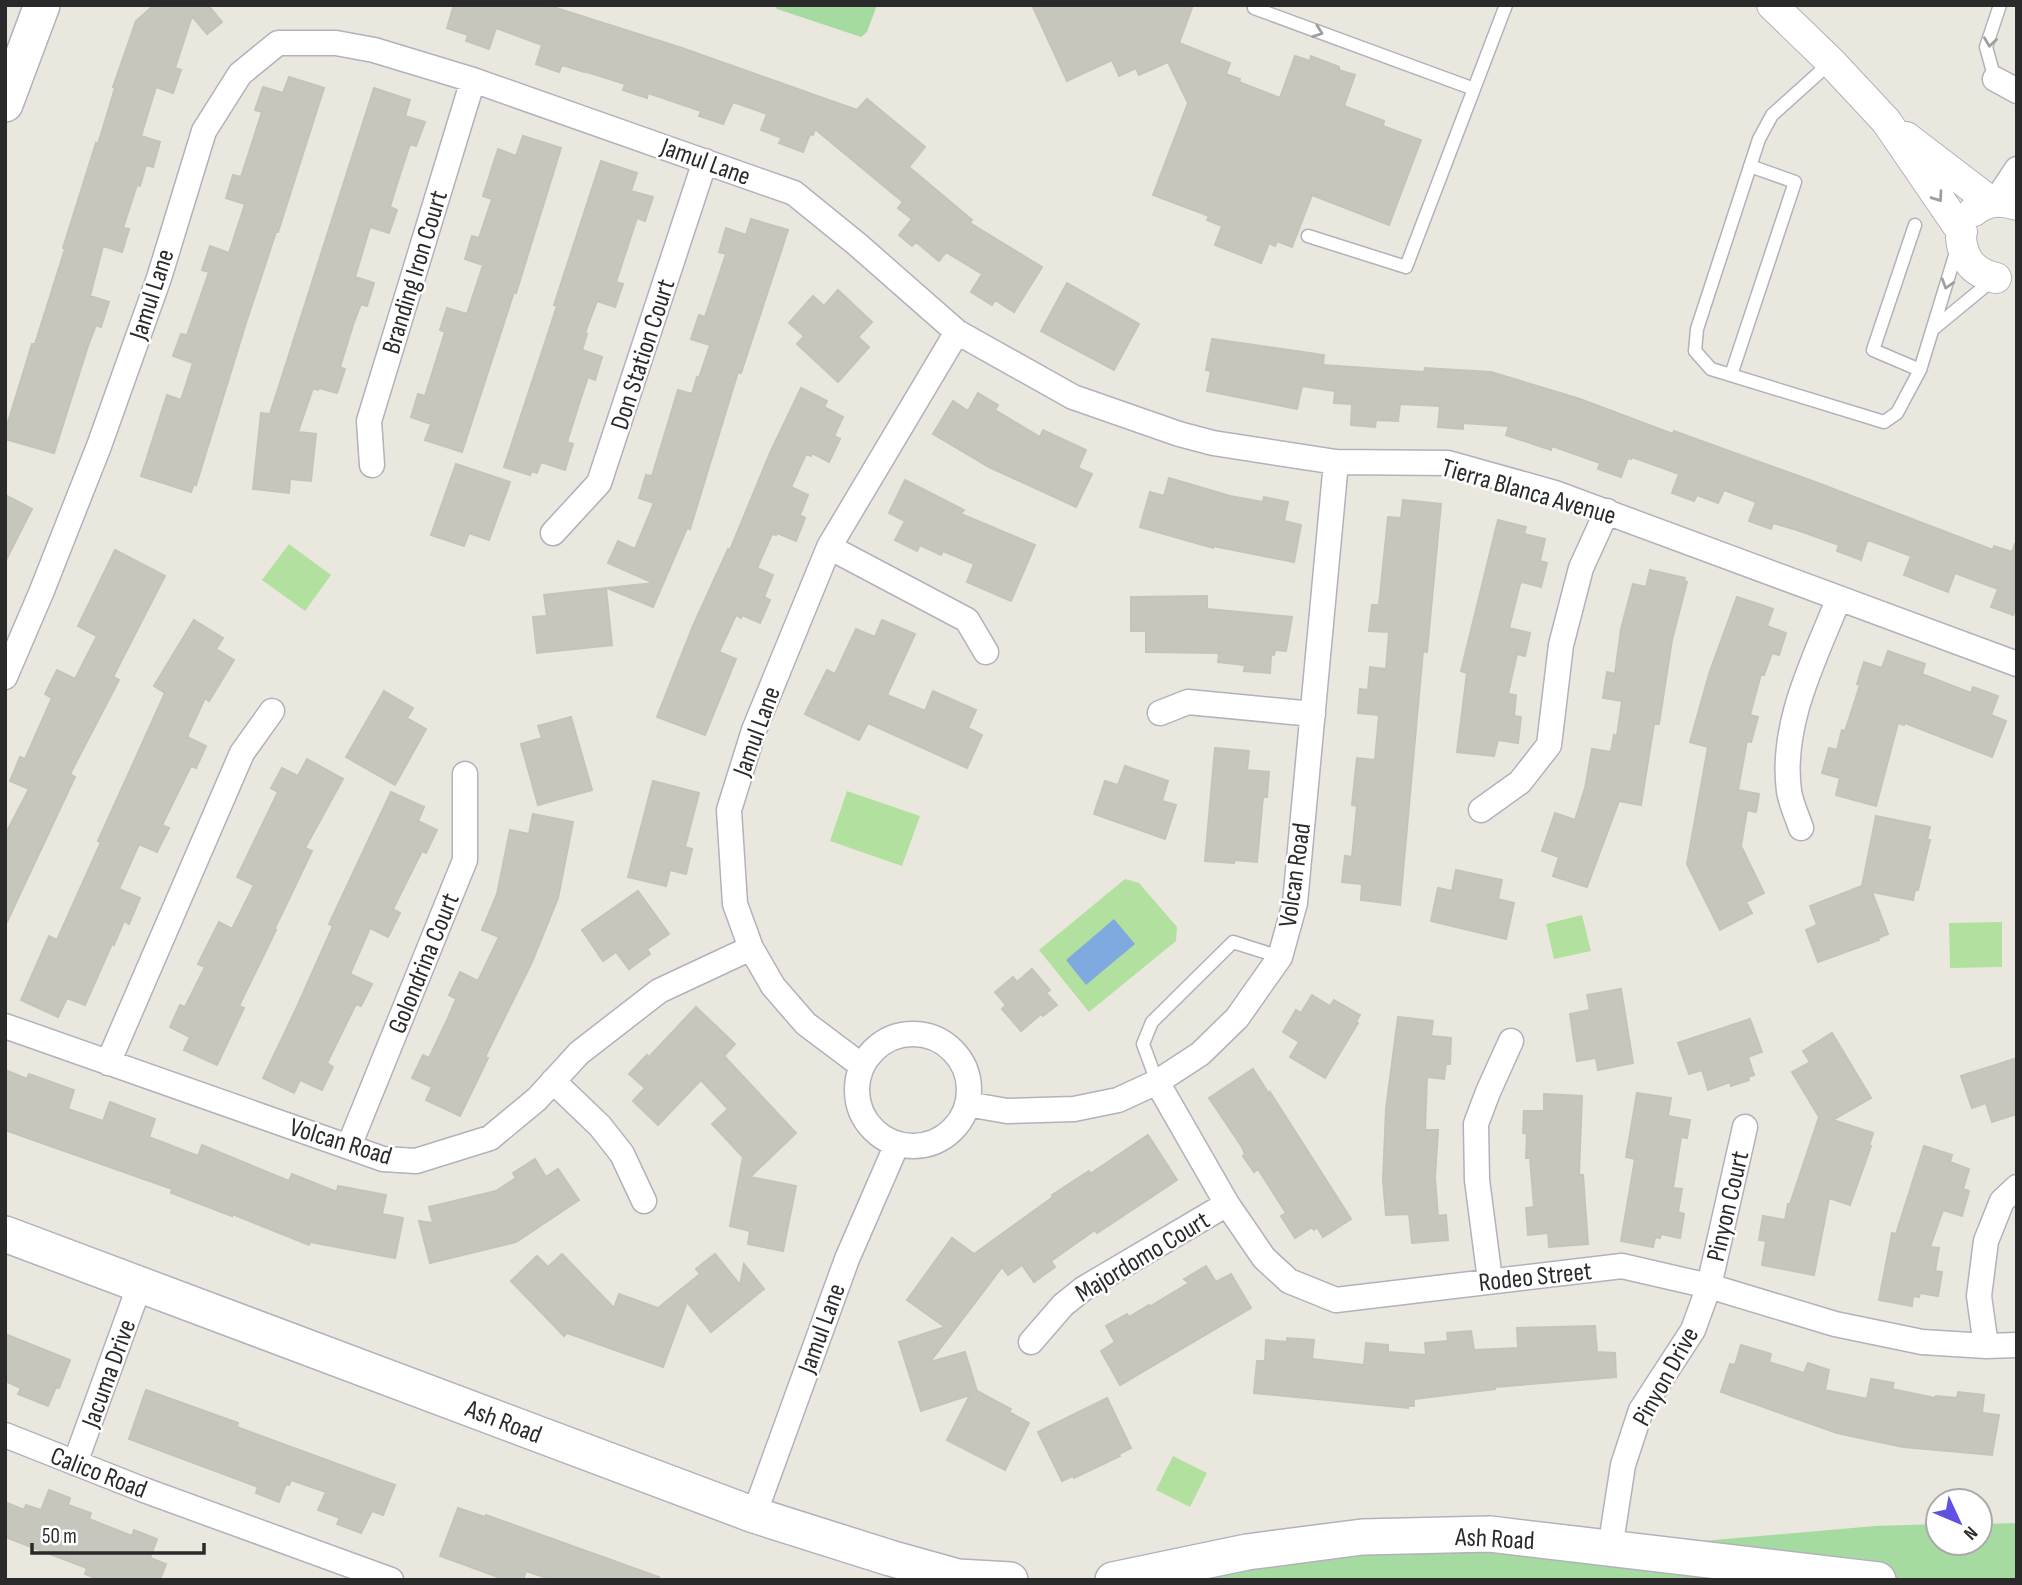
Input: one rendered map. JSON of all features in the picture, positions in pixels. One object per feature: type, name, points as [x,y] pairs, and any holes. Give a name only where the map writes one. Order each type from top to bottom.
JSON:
[{"type":"main road","points":[[5,104],[42,5]]},
{"type":"main road","name":"Ash Road","points":[[5,1234],[754,1515],[958,1577],[1010,1580]]},
{"type":"main road","name":"Ash Road","points":[[1113,1580],[1247,1552],[1362,1537],[1490,1534],[1878,1580]]},
{"type":"street","points":[[1772,5],[1831,62],[1886,121],[1961,235]]},
{"type":"street","name":"Jamul Lane","points":[[5,677],[99,446],[159,278],[204,131],[240,74],[278,43],[337,43],[374,50],[473,80],[794,193],[957,332],[829,547],[754,730],[729,810],[735,904],[751,948],[774,986],[806,1024],[862,1066]]},
{"type":"street","name":"Branding Iron Court","points":[[372,465],[369,421],[473,80]]},
{"type":"street","points":[[1886,121],[2001,203]]},
{"type":"street","name":"Don Station Court","points":[[553,533],[599,483],[705,161]]},
{"type":"street","points":[[2001,203],[2017,169]]},
{"type":"street","points":[[2001,203],[1978,207],[1969,215],[1961,235],[1962,251],[1967,262],[1976,270],[2007,280]]},
{"type":"street","name":"Tierra Blanca Avenue","points":[[957,332],[1073,397],[1155,426],[1213,443],[1336,462],[1448,463],[1555,493],[2017,664]]},
{"type":"street","name":"Volcan Road","points":[[967,1104],[1007,1111],[1074,1110],[1118,1100],[1157,1082],[1200,1054],[1237,1018],[1280,957],[1295,903],[1336,462]]},
{"type":"street","points":[[1480,810],[1520,782],[1549,745],[1561,645],[1581,568],[1607,512]]},
{"type":"street","points":[[829,547],[967,620],[986,652]]},
{"type":"street","points":[[1801,828],[1789,794],[1787,761],[1790,732],[1839,598]]},
{"type":"street","points":[[1160,713],[1188,702],[1313,714]]},
{"type":"street","points":[[108,1063],[242,753],[272,711]]},
{"type":"street","name":"Golondrina Court","points":[[349,1146],[465,860],[464,774]]},
{"type":"street","name":"Volcan Road","points":[[5,1026],[383,1159],[416,1161],[490,1138],[537,1099],[579,1053],[659,991],[751,948]]},
{"type":"street","points":[[905,1034],[923,1035],[941,1041],[955,1052],[965,1068],[969,1086],[967,1104],[960,1120],[948,1134],[933,1143],[915,1147],[897,1144],[880,1136],[866,1122],[858,1104],[857,1085],[862,1066],[873,1051],[887,1040],[905,1034]]},
{"type":"street","points":[[1490,1280],[1477,1180],[1476,1124],[1511,1041]]},
{"type":"street","points":[[553,1081],[600,1126],[622,1154],[644,1201]]},
{"type":"street","name":"Rodeo Street","points":[[1157,1082],[1227,1204],[1264,1258],[1289,1281],[1336,1300],[1622,1266],[1709,1286],[1835,1324],[1922,1342],[2017,1345]]},
{"type":"street","name":"Pinyon Court","points":[[1709,1286],[1745,1127]]},
{"type":"street","name":"Jamul Lane","points":[[754,1515],[847,1259],[897,1144]]},
{"type":"street","points":[[1986,1346],[1979,1296],[1986,1241],[2002,1201],[2017,1187]]},
{"type":"street","name":"Majordomo Court","points":[[1031,1342],[1063,1304],[1083,1289],[1227,1204]]},
{"type":"street","name":"Jacuma Drive","points":[[75,1463],[140,1284]]},
{"type":"street","name":"Pinyon Drive","points":[[1610,1549],[1623,1465],[1641,1410],[1693,1330],[1709,1286]]},
{"type":"street","name":"Calico Road","points":[[5,1436],[391,1580]]},
{"type":"lane","points":[[1255,5],[1254,8],[1474,89]]},
{"type":"lane","points":[[1308,236],[1406,267],[1506,5]]},
{"type":"lane","points":[[2000,5],[1986,47],[2006,85]]},
{"type":"lane","points":[[1831,62],[1772,115],[1759,139],[1697,329],[1695,351],[1711,369],[1884,422],[1897,413],[1920,370],[1961,235]]},
{"type":"lane","points":[[1731,375],[1795,182],[1750,166]]},
{"type":"lane","points":[[1915,225],[1873,349],[1920,370]]},
{"type":"lane","points":[[1933,329],[2007,280]]},
{"type":"lane","points":[[1157,1082],[1143,1044],[1152,1021],[1233,942],[1280,957]]},
{"type":"green space","points":[[774,5],[877,5],[867,32],[861,37],[777,9]]},
{"type":"green space","points":[[289,544],[331,575],[305,611],[262,580]]},
{"type":"green space","points":[[847,791],[920,816],[902,866],[830,841]]},
{"type":"green space","points":[[1125,879],[1139,883],[1177,927],[1176,941],[1089,1012],[1039,950]]},
{"type":"green space","points":[[1582,915],[1591,951],[1554,959],[1546,924]]},
{"type":"green space","points":[[2002,922],[2002,967],[1950,968],[1949,923]]},
{"type":"green space","points":[[1173,1456],[1207,1473],[1190,1507],[1156,1490]]},
{"type":"green space","points":[[2017,1523],[2017,1580],[1113,1580],[1247,1552],[1610,1549],[1875,1526],[1924,1524],[1924,1557],[1994,1557],[1994,1524]]},
{"type":"water","points":[[1114,919],[1135,944],[1086,985],[1066,960]]},
{"type":"building","points":[[154,5],[208,5],[222,22],[207,34],[192,16],[175,68],[181,70],[173,93],[156,87],[141,136],[160,142],[153,167],[146,165],[140,186],[137,185],[123,228],[129,229],[122,252],[103,246],[90,296],[109,302],[101,327],[96,325],[88,346],[54,453],[5,439],[5,432],[136,21]]},
{"type":"building","points":[[454,5],[547,5],[682,48],[857,110],[867,99],[925,147],[909,167],[972,220],[970,223],[1042,267],[1014,312],[995,300],[992,305],[971,292],[982,274],[946,252],[939,261],[916,242],[912,246],[899,235],[912,219],[898,208],[903,202],[815,129],[813,135],[810,134],[803,152],[779,143],[782,138],[761,130],[767,114],[733,102],[723,124],[699,116],[701,111],[648,93],[647,98],[623,90],[625,84],[562,65],[559,72],[536,64],[542,45],[496,28],[489,49],[466,41],[468,35],[447,28]]},
{"type":"building","points":[[1032,5],[1193,5],[1179,43],[1230,63],[1226,74],[1280,98],[1295,56],[1310,61],[1311,56],[1355,75],[1344,106],[1384,121],[1383,126],[1421,140],[1389,225],[1312,195],[1292,247],[1277,241],[1275,246],[1269,243],[1261,263],[1215,245],[1222,226],[1207,220],[1209,216],[1153,195],[1188,103],[1168,62],[1139,75],[1136,68],[1119,76],[1112,60],[1067,81]]},
{"type":"building","points":[[289,77],[324,88],[246,323],[196,485],[194,484],[191,492],[141,476],[167,395],[181,400],[193,363],[173,356],[181,334],[187,335],[209,272],[202,270],[210,246],[229,253],[245,204],[226,198],[233,175],[241,177],[262,112],[255,110],[263,87],[283,93]]},
{"type":"building","points":[[374,88],[410,100],[405,116],[425,122],[416,146],[410,144],[397,184],[390,207],[397,210],[389,233],[370,227],[355,277],[374,283],[367,306],[361,304],[353,325],[340,367],[345,369],[337,393],[313,388],[298,432],[316,434],[311,481],[290,479],[289,493],[253,489],[261,413],[270,414]]},
{"type":"building","points":[[523,136],[561,148],[516,293],[514,292],[462,452],[425,440],[431,424],[411,417],[418,394],[425,396],[445,332],[440,330],[447,308],[467,314],[483,265],[465,259],[472,236],[479,238],[492,199],[483,196],[498,149],[516,156]]},
{"type":"building","points":[[601,161],[637,173],[631,191],[653,197],[645,221],[637,218],[616,282],[623,284],[615,307],[597,301],[585,333],[587,334],[582,350],[602,357],[595,380],[588,377],[580,401],[567,442],[573,444],[565,470],[541,462],[537,473],[532,471],[530,475],[504,467]]},
{"type":"building","points":[[751,219],[788,230],[741,373],[738,372],[690,529],[687,528],[653,607],[607,588],[654,583],[608,563],[618,541],[635,549],[654,503],[639,498],[646,475],[652,476],[678,390],[692,394],[697,377],[699,378],[710,345],[691,339],[699,315],[705,317],[726,254],[719,252],[726,228],[746,235]]},
{"type":"building","points":[[1067,283],[1139,324],[1114,370],[1041,331]]},
{"type":"building","points":[[838,290],[872,322],[858,337],[869,347],[838,382],[797,344],[804,336],[789,323],[813,296],[824,306]]},
{"type":"building","points":[[1212,339],[1324,355],[1323,365],[1424,372],[1425,368],[1491,372],[1580,399],[1818,483],[1993,550],[1994,546],[2012,552],[2017,544],[2017,606],[2013,615],[1991,607],[1998,589],[1955,573],[1948,592],[1904,575],[1911,556],[1871,541],[1867,541],[1861,560],[1837,551],[1839,545],[1797,530],[1773,523],[1771,529],[1749,521],[1756,502],[1724,490],[1718,503],[1697,495],[1694,501],[1672,493],[1679,474],[1632,457],[1628,458],[1621,477],[1598,469],[1600,463],[1552,446],[1551,450],[1506,435],[1509,426],[1463,423],[1463,429],[1438,427],[1440,406],[1400,404],[1398,421],[1376,420],[1375,427],[1351,425],[1352,404],[1334,403],[1335,391],[1302,386],[1297,409],[1207,391],[1211,371],[1206,370]]},
{"type":"building","points":[[801,388],[827,401],[824,407],[843,417],[834,436],[840,439],[829,462],[812,453],[811,456],[806,454],[791,487],[808,495],[800,515],[805,518],[796,541],[777,533],[772,534],[757,568],[773,575],[764,597],[770,600],[760,623],[736,615],[719,652],[736,659],[705,735],[657,717],[693,626],[728,549],[730,550],[770,453]]},
{"type":"building","points":[[978,393],[998,405],[995,410],[1040,437],[1043,430],[1086,450],[1078,468],[1092,474],[1076,507],[989,467],[933,434],[953,401],[968,411]]},
{"type":"building","points":[[456,464],[510,482],[489,540],[469,533],[464,546],[431,535]]},
{"type":"building","points":[[1169,478],[1230,496],[1263,502],[1264,497],[1288,502],[1284,521],[1301,525],[1294,562],[1213,548],[1140,527],[1150,492],[1164,496]]},
{"type":"building","points":[[905,480],[964,510],[961,514],[1035,545],[1011,601],[967,582],[974,564],[943,551],[941,555],[920,545],[917,551],[895,540],[905,521],[889,513]]},
{"type":"building","points":[[5,495],[32,509],[5,562]]},
{"type":"building","points":[[1403,500],[1441,504],[1427,652],[1423,651],[1400,905],[1361,900],[1362,884],[1342,882],[1345,856],[1352,857],[1357,806],[1352,805],[1357,758],[1375,760],[1379,715],[1358,713],[1360,689],[1368,690],[1370,667],[1386,669],[1389,632],[1369,631],[1372,605],[1379,605],[1388,517],[1401,518]]},
{"type":"building","points":[[1498,520],[1526,527],[1524,534],[1545,539],[1540,561],[1547,563],[1541,587],[1522,582],[1520,584],[1509,628],[1530,633],[1525,656],[1517,654],[1508,694],[1516,695],[1514,716],[1521,717],[1518,743],[1498,740],[1494,756],[1457,752],[1467,673],[1461,671]]},
{"type":"building","points":[[115,550],[165,576],[113,677],[119,680],[70,774],[75,777],[5,926],[5,835],[29,789],[10,781],[20,757],[25,759],[52,698],[45,694],[57,670],[75,679],[97,636],[78,626]]},
{"type":"building","points":[[1650,570],[1685,578],[1684,581],[1687,582],[1672,640],[1659,724],[1654,724],[1641,805],[1619,801],[1587,887],[1553,876],[1559,857],[1542,851],[1555,813],[1575,820],[1585,788],[1592,749],[1611,752],[1614,735],[1617,736],[1622,701],[1603,698],[1607,672],[1615,674],[1621,629],[1633,584],[1646,587]]},
{"type":"building","points":[[606,588],[612,645],[537,653],[533,617],[547,616],[544,595]]},
{"type":"building","points":[[1207,596],[1207,609],[1292,617],[1286,651],[1275,650],[1274,655],[1271,654],[1270,673],[1244,671],[1245,665],[1218,662],[1219,653],[1146,652],[1146,631],[1131,631],[1131,597]]},
{"type":"building","points":[[1737,597],[1773,609],[1767,626],[1786,633],[1779,655],[1772,653],[1764,675],[1761,674],[1750,715],[1758,717],[1751,742],[1747,741],[1738,790],[1759,794],[1756,812],[1747,810],[1741,846],[1764,893],[1746,902],[1752,913],[1720,930],[1687,864],[1708,747],[1690,742],[1709,674]]},
{"type":"building","points":[[194,620],[223,638],[216,649],[234,660],[209,701],[205,698],[187,737],[206,746],[196,768],[191,766],[162,825],[169,828],[157,852],[139,844],[119,889],[140,898],[129,924],[124,921],[114,945],[112,944],[85,1005],[67,998],[58,1017],[21,1000],[49,936],[57,940],[165,693],[154,686]]},
{"type":"building","points":[[882,620],[915,634],[887,695],[925,711],[933,691],[976,710],[968,728],[982,735],[967,768],[868,723],[859,740],[805,714],[827,670],[835,674],[856,629],[875,637]]},
{"type":"building","points":[[1888,651],[1925,664],[1922,674],[1971,693],[1973,687],[1998,696],[1991,715],[2006,721],[1992,757],[1905,723],[1898,723],[1876,806],[1836,795],[1840,778],[1822,773],[1829,748],[1837,750],[1842,730],[1845,731],[1860,685],[1857,684],[1864,662],[1882,668]]},
{"type":"building","points":[[384,691],[413,708],[407,718],[426,729],[395,785],[346,757]]},
{"type":"building","points":[[571,717],[592,790],[538,805],[521,744],[542,738],[538,726]]},
{"type":"building","points":[[1215,748],[1249,751],[1247,770],[1269,772],[1267,797],[1263,797],[1257,862],[1205,861]]},
{"type":"building","points":[[307,759],[343,779],[305,848],[312,851],[239,1006],[244,1008],[217,1065],[184,1050],[190,1037],[170,1027],[180,1005],[185,1007],[205,967],[198,964],[219,922],[232,929],[254,885],[237,877],[278,792],[271,788],[282,768],[298,776]]},
{"type":"building","points":[[1125,766],[1168,781],[1162,801],[1176,805],[1165,839],[1094,814],[1105,781],[1118,785]]},
{"type":"building","points":[[653,781],[699,793],[685,847],[692,849],[686,874],[670,870],[666,886],[628,877]]},
{"type":"building","points":[[391,792],[424,807],[418,821],[437,830],[426,853],[422,851],[393,909],[400,913],[388,937],[370,928],[350,974],[372,984],[361,1006],[356,1004],[327,1063],[333,1067],[322,1090],[300,1080],[294,1093],[263,1078],[333,926],[329,924]]},
{"type":"building","points":[[533,814],[573,822],[558,898],[532,962],[485,1057],[488,1058],[460,1116],[426,1100],[432,1087],[412,1078],[423,1055],[429,1058],[448,1018],[456,999],[449,995],[460,972],[478,981],[499,937],[482,930],[497,894],[510,830],[529,834]]},
{"type":"building","points":[[1876,816],[1930,827],[1927,840],[1930,840],[1918,890],[1915,890],[1913,900],[1872,892],[1888,934],[1878,938],[1879,940],[1818,962],[1806,930],[1817,925],[1810,906],[1862,886]]},
{"type":"building","points":[[1456,870],[1502,880],[1498,899],[1514,903],[1506,939],[1431,921],[1438,888],[1452,891]]},
{"type":"building","points":[[638,891],[669,934],[647,949],[650,954],[629,969],[616,952],[603,961],[582,930]]},
{"type":"building","points":[[1032,969],[1050,990],[1046,993],[1057,1005],[1021,1031],[1002,1009],[1006,1005],[995,992],[1013,977],[1017,982]]},
{"type":"building","points":[[1621,989],[1633,1063],[1598,1070],[1596,1058],[1577,1061],[1570,1014],[1590,1010],[1587,995]]},
{"type":"building","points":[[1312,995],[1330,1006],[1334,1000],[1360,1015],[1356,1022],[1358,1023],[1325,1078],[1290,1057],[1299,1042],[1283,1032],[1296,1010],[1301,1013]]},
{"type":"building","points":[[696,1007],[735,1044],[724,1056],[796,1133],[750,1177],[796,1186],[783,1251],[748,1244],[750,1231],[730,1226],[743,1157],[712,1124],[728,1109],[701,1080],[658,1125],[633,1101],[645,1088],[629,1074],[647,1055],[649,1057]]},
{"type":"building","points":[[1398,1017],[1433,1021],[1431,1036],[1451,1038],[1450,1064],[1446,1064],[1444,1079],[1427,1077],[1425,1130],[1438,1130],[1435,1178],[1438,1216],[1446,1215],[1448,1240],[1412,1243],[1409,1214],[1386,1215],[1383,1180],[1386,1109]]},
{"type":"building","points":[[1750,1019],[1762,1052],[1748,1057],[1754,1075],[1748,1077],[1749,1080],[1731,1086],[1730,1082],[1708,1090],[1702,1070],[1689,1074],[1678,1043]]},
{"type":"building","points":[[1832,1033],[1871,1098],[1833,1120],[1873,1133],[1850,1205],[1829,1198],[1814,1275],[1762,1265],[1766,1241],[1759,1240],[1763,1216],[1785,1220],[1788,1204],[1819,1117],[1792,1072],[1810,1062],[1803,1051]]},
{"type":"building","points":[[2017,1058],[2017,1114],[1992,1122],[1986,1103],[1972,1108],[1961,1076]]},
{"type":"building","points":[[1253,1069],[1351,1219],[1323,1237],[1317,1227],[1314,1230],[1312,1227],[1295,1238],[1281,1216],[1286,1213],[1258,1169],[1254,1172],[1243,1156],[1245,1154],[1242,1147],[1209,1098]]},
{"type":"building","points":[[5,1070],[27,1079],[29,1074],[74,1090],[68,1109],[103,1121],[110,1102],[155,1119],[149,1137],[198,1156],[202,1145],[289,1181],[292,1174],[337,1192],[338,1186],[386,1195],[382,1214],[403,1218],[395,1258],[310,1242],[309,1245],[171,1193],[172,1189],[5,1130]]},
{"type":"building","points":[[1637,1093],[1671,1098],[1668,1116],[1690,1120],[1687,1138],[1681,1137],[1673,1188],[1682,1189],[1678,1212],[1684,1214],[1680,1238],[1661,1234],[1660,1238],[1655,1237],[1653,1247],[1621,1241],[1635,1159],[1626,1157]]},
{"type":"building","points":[[1544,1094],[1582,1096],[1579,1175],[1583,1175],[1588,1244],[1549,1247],[1548,1233],[1528,1235],[1526,1208],[1534,1207],[1530,1158],[1526,1158],[1527,1134],[1523,1133],[1524,1111],[1544,1111]]},
{"type":"building","points":[[1148,1135],[1177,1180],[1097,1233],[1095,1230],[1051,1261],[1055,1267],[1034,1282],[1022,1265],[1008,1275],[1002,1267],[930,1362],[965,1352],[977,1391],[1011,1409],[1009,1412],[1029,1423],[1005,1470],[947,1440],[970,1395],[921,1411],[899,1342],[945,1327],[907,1300],[952,1238],[974,1254],[1053,1197],[1052,1195],[1089,1171],[1090,1174]]},
{"type":"building","points":[[1924,1146],[1952,1155],[1950,1162],[1969,1169],[1963,1189],[1969,1191],[1962,1216],[1943,1210],[1930,1247],[1939,1248],[1935,1271],[1942,1272],[1938,1296],[1920,1293],[1919,1297],[1913,1296],[1912,1306],[1879,1300],[1892,1233],[1896,1234]]},
{"type":"building","points":[[535,1159],[546,1177],[558,1169],[579,1200],[516,1242],[430,1263],[419,1221],[433,1223],[429,1207],[496,1191],[516,1178],[513,1173]]},
{"type":"building","points":[[562,1254],[614,1308],[619,1294],[658,1308],[700,1274],[696,1269],[715,1254],[740,1285],[744,1264],[764,1289],[711,1332],[687,1302],[663,1367],[567,1333],[564,1336],[511,1281],[537,1256],[548,1267]]},
{"type":"building","points":[[1206,1266],[1216,1282],[1231,1274],[1251,1308],[1120,1385],[1101,1351],[1115,1342],[1106,1326],[1127,1314],[1129,1317],[1149,1307],[1189,1283],[1184,1279]]},
{"type":"building","points":[[1595,1326],[1597,1352],[1615,1353],[1616,1377],[1495,1387],[1414,1399],[1414,1406],[1408,1408],[1254,1393],[1257,1361],[1265,1361],[1266,1340],[1314,1340],[1312,1359],[1364,1365],[1366,1343],[1388,1345],[1388,1352],[1426,1355],[1425,1343],[1448,1341],[1447,1333],[1471,1331],[1474,1350],[1518,1348],[1517,1328]]},
{"type":"building","points":[[5,1334],[70,1360],[59,1388],[56,1387],[48,1406],[18,1394],[21,1388],[5,1381]]},
{"type":"building","points":[[1741,1345],[1771,1354],[1769,1362],[1804,1373],[1808,1363],[1829,1370],[1825,1390],[1867,1399],[1871,1379],[1894,1383],[1892,1389],[1935,1398],[1957,1398],[1958,1392],[1984,1395],[1982,1413],[1999,1415],[1992,1455],[1903,1447],[1837,1433],[1721,1392],[1730,1364],[1735,1365]]},
{"type":"building","points":[[146,1390],[238,1423],[237,1427],[395,1485],[383,1515],[372,1511],[361,1533],[337,1524],[340,1518],[318,1510],[326,1492],[291,1480],[289,1485],[286,1484],[279,1502],[256,1493],[258,1487],[129,1439]]},
{"type":"building","points":[[1107,1398],[1131,1448],[1074,1478],[1073,1476],[1062,1481],[1038,1432]]},
{"type":"building","points":[[49,1490],[70,1498],[68,1505],[91,1513],[89,1519],[132,1536],[134,1530],[157,1539],[150,1558],[166,1564],[160,1580],[100,1580],[85,1574],[87,1568],[5,1537],[5,1502],[24,1510],[26,1505],[41,1510]]},
{"type":"building","points":[[458,1508],[485,1517],[486,1515],[659,1577],[658,1580],[553,1580],[526,1571],[523,1580],[506,1580],[440,1556]]}]
